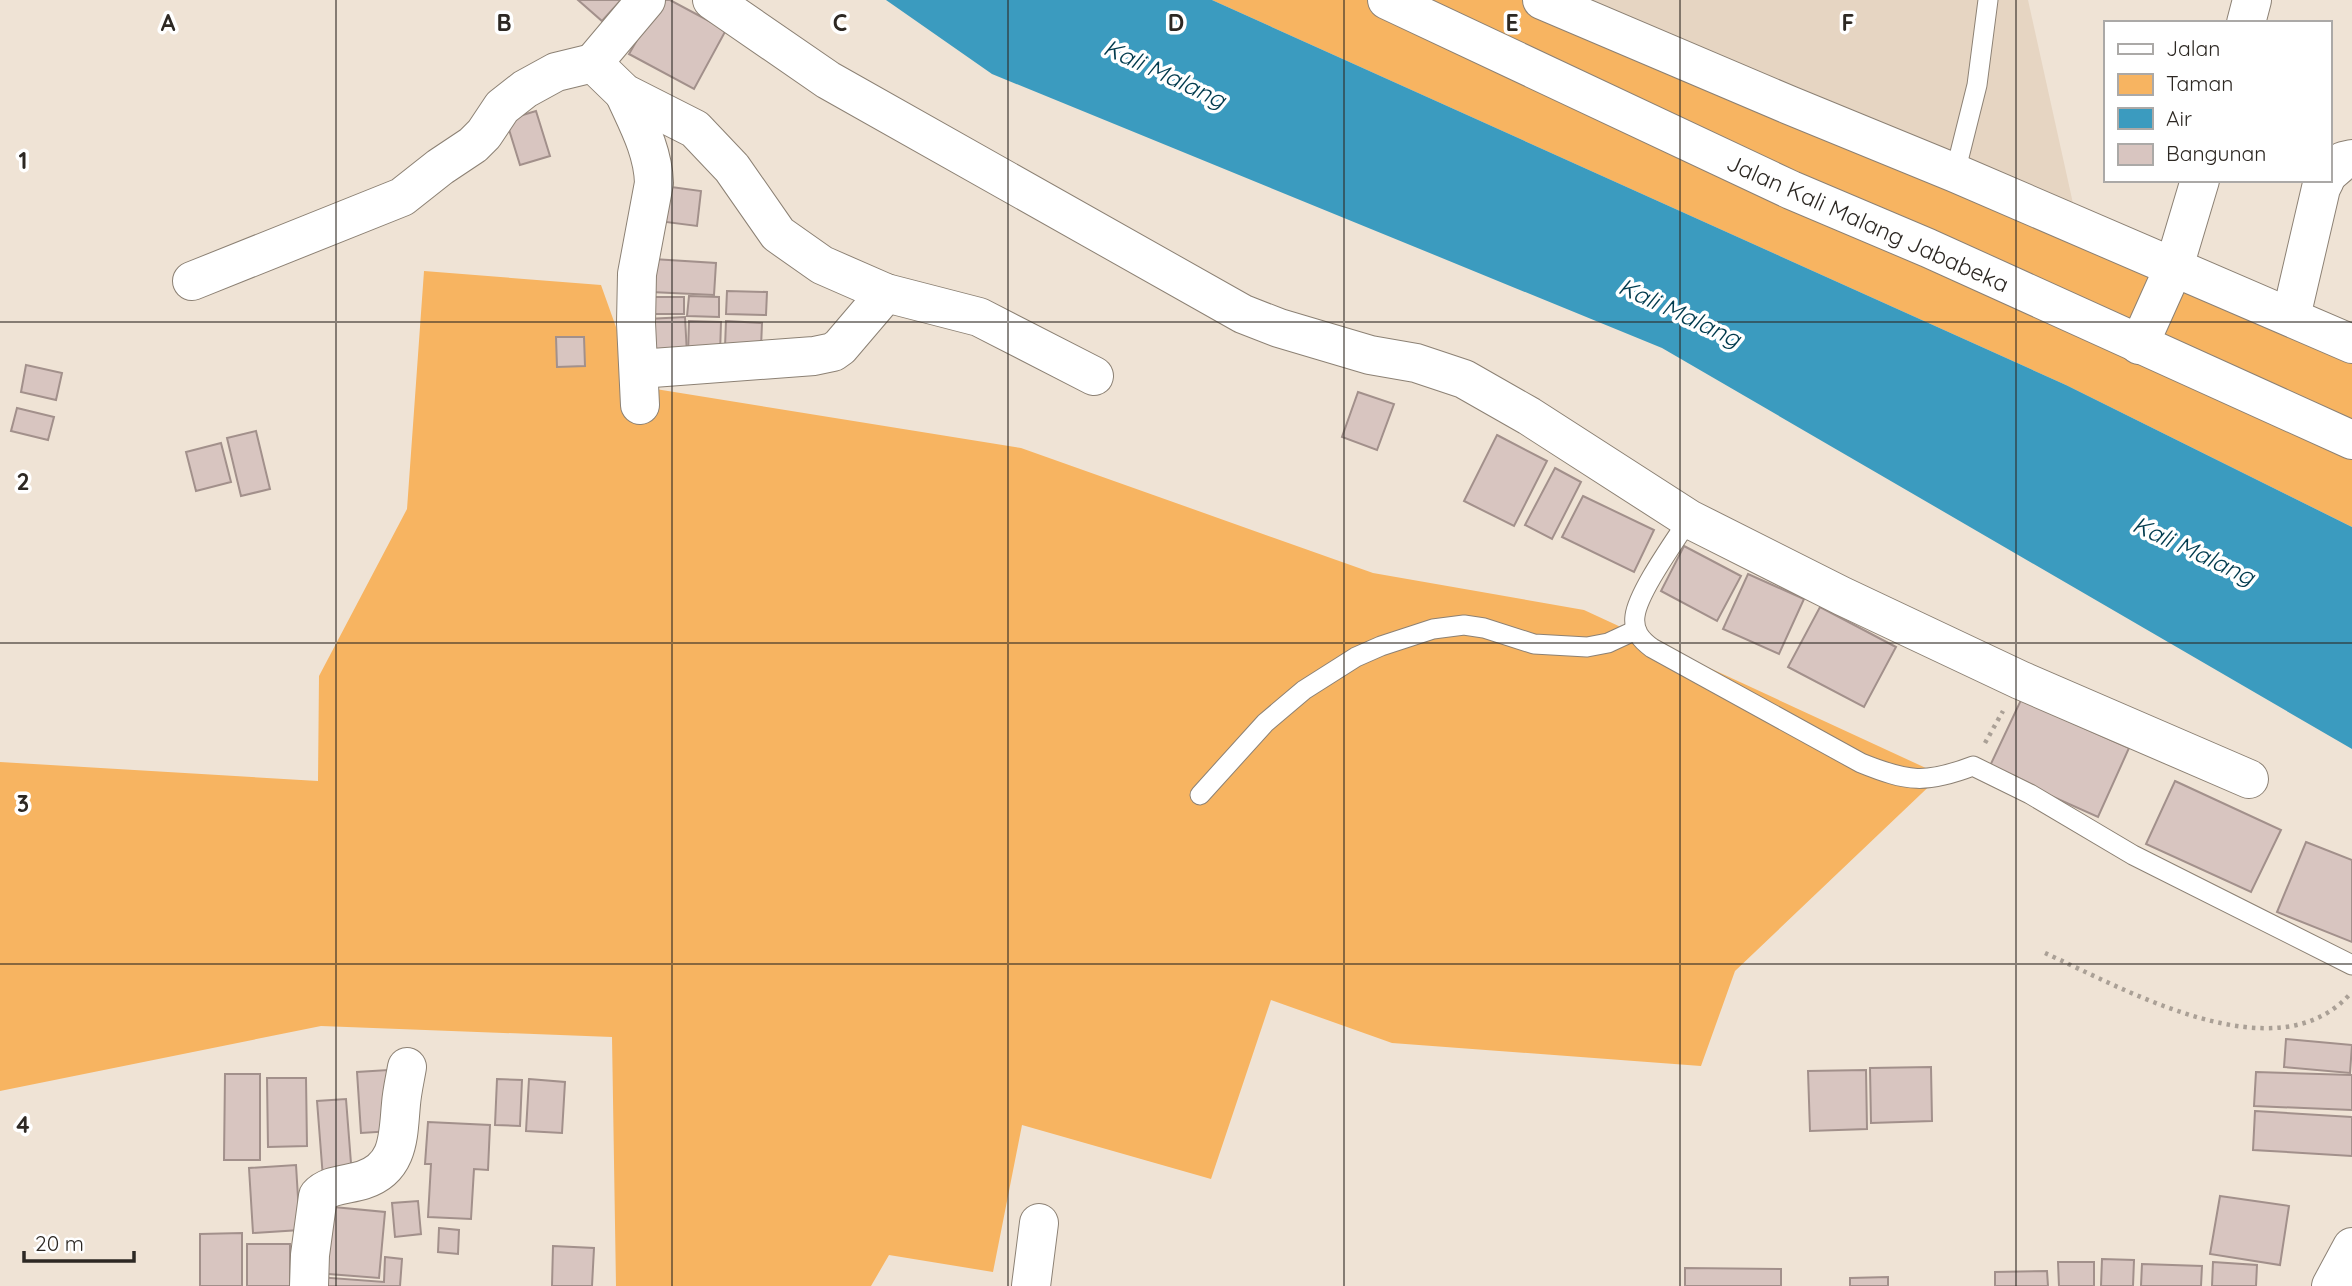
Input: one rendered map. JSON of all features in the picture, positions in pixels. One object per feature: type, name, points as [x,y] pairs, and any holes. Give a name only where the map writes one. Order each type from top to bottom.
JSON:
[{"type":"street","points":[[192,281],[402,197],[473,145],[502,107],[525,89],[556,72],[593,64],[646,0]]},
{"type":"street","points":[[712,0],[828,80],[1243,314],[1370,355],[1416,363],[1464,379],[1529,416],[1689,519],[1842,596],[2020,680],[2249,779]]},
{"type":"street","name":"Jalan Kali Malang Jababeka","points":[[1387,0],[1791,190],[1928,248],[2352,440]]},
{"type":"street","points":[[1542,0],[1788,106],[1955,173],[2352,344]]},
{"type":"street","points":[[2247,21],[2252,0]]},
{"type":"street","points":[[593,64],[624,93],[695,129],[732,168],[783,239],[822,265],[886,293],[972,315],[1094,376]]},
{"type":"street","points":[[624,93],[654,169],[654,183],[637,274],[636,323],[640,387],[833,352],[886,293]]},
{"type":"street","points":[[2331,171],[2343,161],[2352,159]]},
{"type":"street","points":[[2139,345],[2174,267],[2199,182]]},
{"type":"street","points":[[2291,317],[2324,182]]},
{"type":"street","points":[[309,1286],[318,1196],[329,1189],[372,1176],[387,1163],[398,1141],[407,1067]]},
{"type":"street","points":[[1031,1286],[1039,1223]]},
{"type":"street","points":[[2331,1286],[2352,1247]]},
{"type":"lane","points":[[1955,173],[1977,85],[1987,0]]},
{"type":"lane","points":[[1689,519],[1654,574],[1635,614],[1636,630],[1644,642],[1689,670],[1878,771],[1924,779],[1944,777],[1973,766],[2030,794],[2133,855],[2352,965]]},
{"type":"lane","points":[[1200,795],[1265,723],[1304,690],[1356,657],[1392,642],[1433,629],[1464,625],[1534,643],[1587,647],[1608,643],[1636,630]]},
{"type":"path","points":[[1973,766],[2020,680]]},
{"type":"path","points":[[2045,953],[2158,1004],[2228,1025],[2288,1028],[2332,1010],[2352,993]]},
{"type":"shaded area","points":[[1543,0],[2028,0],[2078,226]]},
{"type":"green space","points":[[1212,0],[1546,0],[2352,344],[2352,527],[2066,385]]},
{"type":"green space","points":[[424,271],[601,285],[637,386],[1021,448],[1373,573],[1584,610],[1941,775],[1735,971],[1701,1066],[1392,1043],[1271,1000],[1211,1179],[1022,1125],[993,1272],[889,1255],[871,1286],[616,1286],[612,1037],[321,1026],[0,1091],[0,762],[318,781],[319,676],[407,509]]},
{"type":"water","name":"Kali Malang","points":[[886,0],[1212,0],[2066,385],[2352,527],[2352,749],[1662,348],[992,74]]},
{"type":"building","points":[[578,0],[621,0],[602,21]]},
{"type":"building","points":[[660,0],[670,0],[726,30],[694,89],[629,54]]},
{"type":"building","points":[[536,111],[550,156],[520,165],[506,120]]},
{"type":"building","points":[[664,186],[701,191],[697,226],[658,221]]},
{"type":"building","points":[[653,259],[716,263],[714,295],[651,292]]},
{"type":"building","points":[[727,291],[767,292],[766,315],[726,314]]},
{"type":"building","points":[[689,296],[719,297],[719,317],[687,316]]},
{"type":"building","points":[[652,297],[684,297],[684,314],[651,314]]},
{"type":"building","points":[[685,317],[687,354],[648,356],[647,319]]},
{"type":"building","points":[[689,321],[721,322],[720,354],[688,353]]},
{"type":"building","points":[[726,321],[762,323],[761,348],[725,347]]},
{"type":"building","points":[[556,337],[584,337],[585,366],[557,367]]},
{"type":"building","points":[[26,365],[62,373],[56,400],[21,392]]},
{"type":"building","points":[[1358,392],[1394,404],[1377,450],[1342,437]]},
{"type":"building","points":[[17,408],[54,417],[48,440],[11,431]]},
{"type":"building","points":[[256,431],[270,489],[241,496],[227,438]]},
{"type":"building","points":[[1497,435],[1547,461],[1514,526],[1464,501]]},
{"type":"building","points":[[221,443],[231,482],[196,491],[186,452]]},
{"type":"building","points":[[1555,468],[1581,482],[1552,539],[1525,525]]},
{"type":"building","points":[[1583,496],[1654,530],[1634,572],[1562,537]]},
{"type":"building","points":[[1684,546],[1741,576],[1717,621],[1661,591]]},
{"type":"building","points":[[1748,574],[1804,599],[1779,654],[1723,629]]},
{"type":"building","points":[[1820,607],[1896,647],[1864,707],[1788,667]]},
{"type":"building","points":[[2021,700],[2129,748],[2098,817],[1989,768]]},
{"type":"building","points":[[2175,781],[2281,830],[2251,892],[2146,844]]},
{"type":"building","points":[[2306,842],[2352,860],[2352,942],[2277,912]]},
{"type":"building","points":[[2286,1039],[2352,1045],[2350,1073],[2284,1067]]},
{"type":"building","points":[[1931,1067],[1932,1121],[1871,1123],[1870,1068]]},
{"type":"building","points":[[388,1070],[392,1131],[361,1133],[357,1072]]},
{"type":"building","points":[[1866,1070],[1867,1129],[1810,1131],[1808,1071]]},
{"type":"building","points":[[2256,1072],[2352,1075],[2352,1110],[2254,1106]]},
{"type":"building","points":[[225,1074],[260,1074],[260,1160],[224,1160]]},
{"type":"building","points":[[267,1078],[306,1078],[307,1146],[268,1147]]},
{"type":"building","points":[[497,1079],[522,1080],[520,1126],[495,1125]]},
{"type":"building","points":[[529,1079],[565,1082],[562,1133],[526,1131]]},
{"type":"building","points":[[346,1099],[352,1176],[323,1178],[317,1101]]},
{"type":"building","points":[[2255,1111],[2352,1117],[2352,1156],[2253,1150]]},
{"type":"building","points":[[428,1122],[490,1125],[488,1170],[474,1169],[471,1219],[428,1217],[431,1164],[425,1164]]},
{"type":"building","points":[[296,1165],[300,1230],[253,1233],[249,1168]]},
{"type":"building","points":[[2220,1196],[2289,1206],[2280,1265],[2210,1254]]},
{"type":"building","points":[[418,1201],[421,1234],[395,1237],[392,1203]]},
{"type":"building","points":[[323,1206],[385,1212],[379,1278],[316,1273]]},
{"type":"building","points":[[439,1228],[459,1230],[458,1254],[438,1252]]},
{"type":"building","points":[[242,1233],[242,1286],[200,1286],[200,1234]]},
{"type":"building","points":[[247,1244],[290,1244],[290,1286],[247,1286]]},
{"type":"building","points":[[553,1246],[594,1248],[592,1286],[552,1286]]},
{"type":"building","points":[[385,1257],[402,1259],[400,1286],[318,1286],[318,1277],[384,1282]]},
{"type":"building","points":[[2102,1259],[2134,1260],[2133,1286],[2101,1286]]},
{"type":"building","points":[[2058,1262],[2094,1262],[2094,1286],[2059,1286]]},
{"type":"building","points":[[2213,1262],[2257,1265],[2256,1286],[2212,1286]]},
{"type":"building","points":[[2142,1264],[2202,1266],[2201,1286],[2141,1286]]},
{"type":"building","points":[[1685,1268],[1781,1269],[1781,1286],[1685,1286]]},
{"type":"building","points":[[2047,1271],[2048,1286],[1995,1286],[1995,1272]]},
{"type":"building","points":[[1888,1277],[1888,1286],[1850,1286],[1850,1278]]}]
